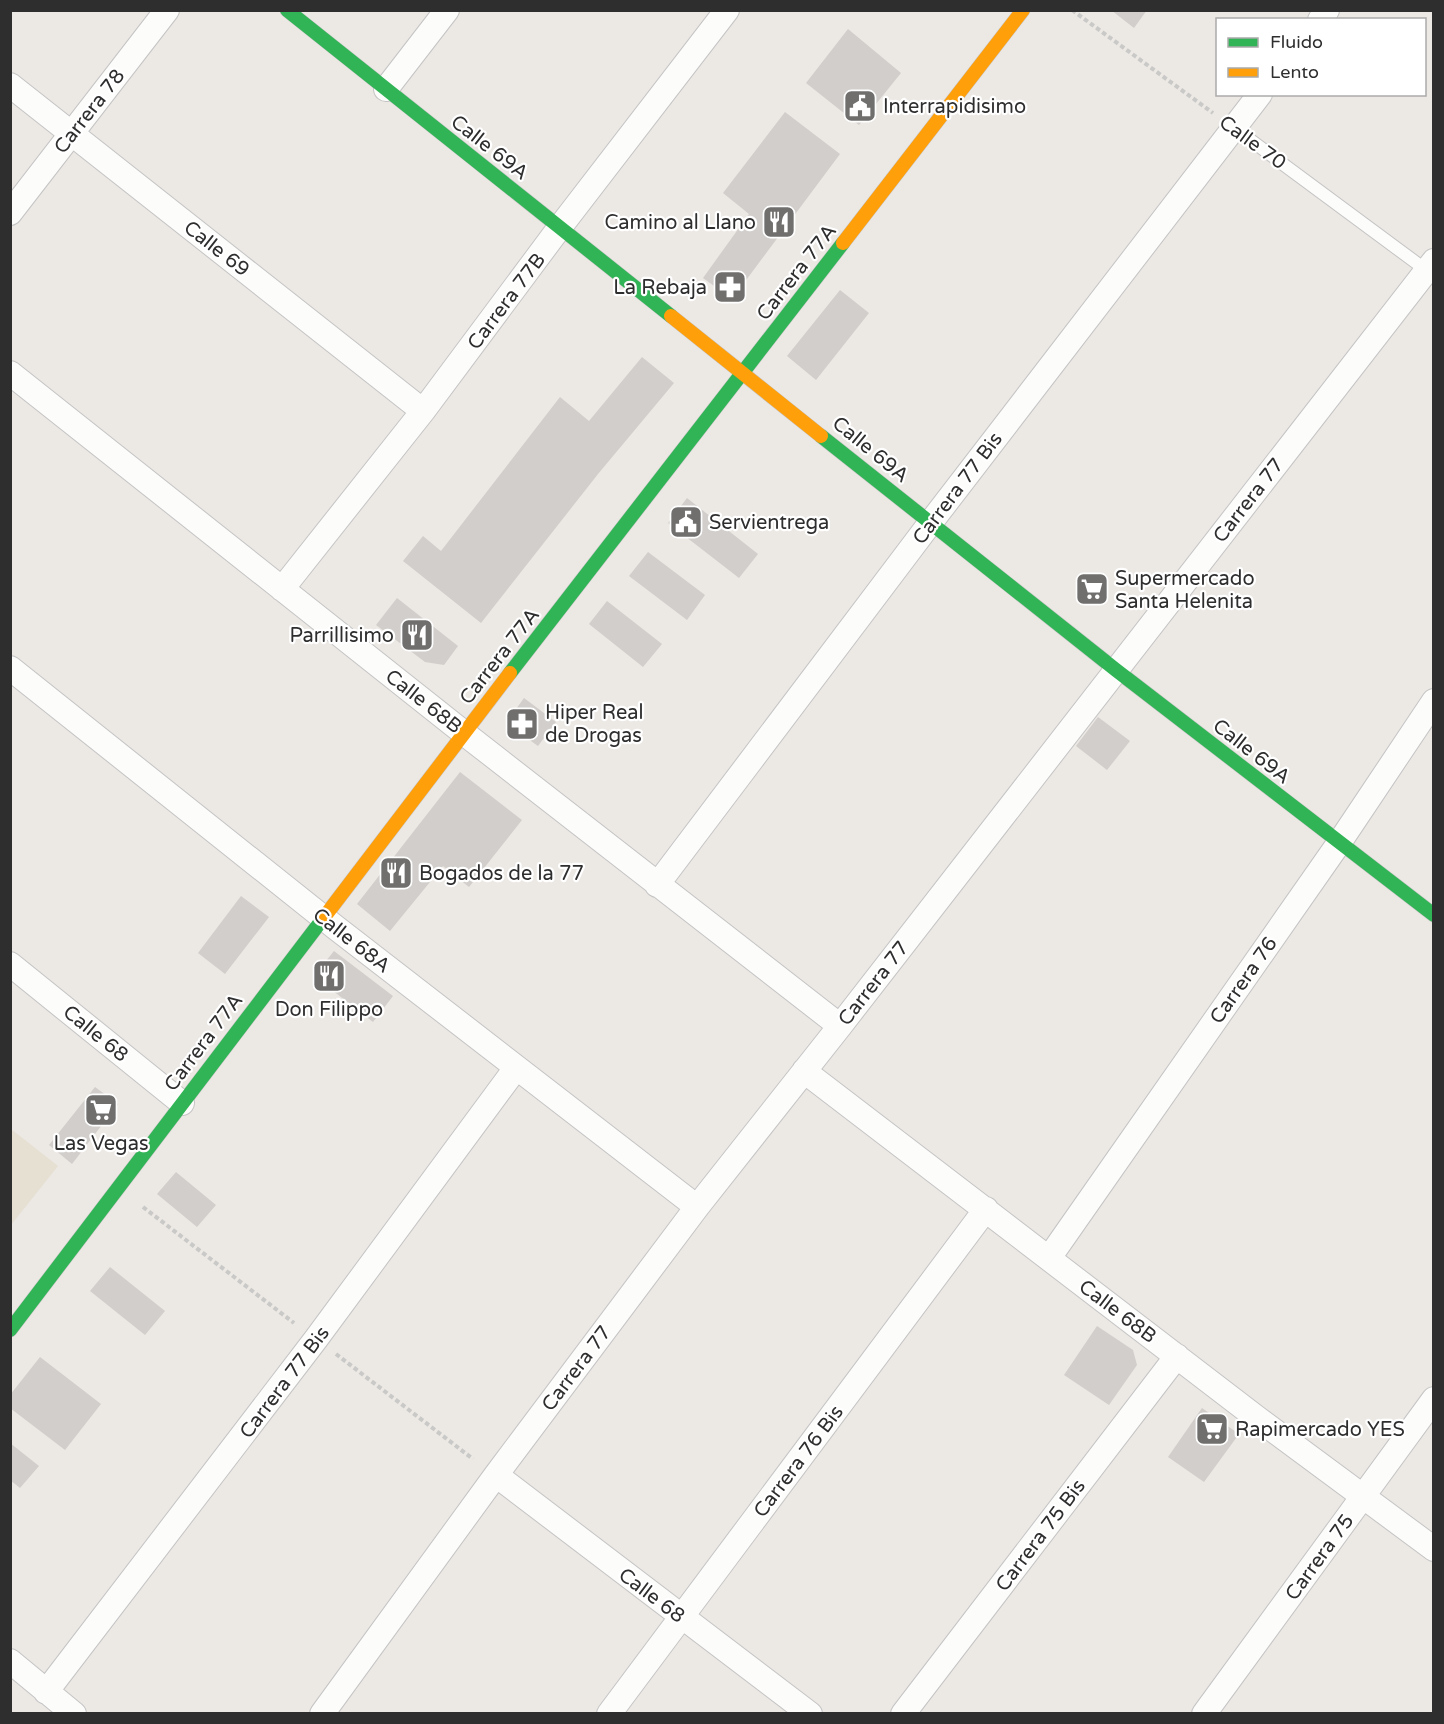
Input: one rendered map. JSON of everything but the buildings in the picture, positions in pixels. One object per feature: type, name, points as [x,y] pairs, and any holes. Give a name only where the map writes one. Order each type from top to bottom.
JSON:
[{"type":"main road","name":"Calle 69A","points":[[286,10],[1116,670],[1434,915]]},
{"type":"main road","name":"Carrera 77A","points":[[10,1330],[464,733],[1023,10]]},
{"type":"street","name":"Carrera 78","points":[[10,213],[167,10]]},
{"type":"street","points":[[386,89],[447,10]]},
{"type":"street","name":"Carrera 77B","points":[[282,589],[423,411],[560,227],[727,10]]},
{"type":"street","name":"Calle 69","points":[[10,85],[423,411]]},
{"type":"street","name":"Carrera 77 Bis","points":[[657,885],[931,522],[1258,96]]},
{"type":"street","name":"Carrera 77","points":[[322,1713],[496,1475],[697,1207],[1431,269]]},
{"type":"street","name":"Calle 68B","points":[[10,373],[657,885],[840,1026]]},
{"type":"street","name":"Calle 68A","points":[[10,669],[323,918],[697,1207]]},
{"type":"street","name":"Carrera 76","points":[[1049,1258],[1339,843],[1434,701]]},
{"type":"street","name":"Calle 68","points":[[10,964],[182,1103]]},
{"type":"street","name":"Carrera 77 Bis","points":[[46,1692],[316,1339],[516,1068]]},
{"type":"street","name":"Calle 68B","points":[[804,1071],[1434,1549]]},
{"type":"street","name":"Carrera 76 Bis","points":[[609,1713],[986,1209]]},
{"type":"street","name":"Carrera 75 Bis","points":[[903,1713],[1177,1356]]},
{"type":"street","name":"Carrera 75","points":[[1204,1713],[1434,1400]]},
{"type":"street","name":"Calle 68","points":[[496,1475],[810,1713]]},
{"type":"street","points":[[10,1661],[74,1713]]},
{"type":"lane","name":"Calle 70","points":[[1233,127],[1431,269]]},
{"type":"path","name":"Calle 70","points":[[1072,10],[1233,127]]},
{"type":"shaded area","points":[[11,1129],[58,1166],[11,1225]]},
{"type":"traffic: fast","points":[[287,10],[671,316]]},
{"type":"traffic: fast","points":[[510,673],[843,243]]},
{"type":"traffic: fast","points":[[821,436],[1116,670],[1434,915]]},
{"type":"traffic: fast","points":[[10,1330],[325,916]]},
{"type":"traffic: slow","points":[[843,243],[1023,10]]},
{"type":"traffic: slow","points":[[671,316],[821,436]]},
{"type":"traffic: slow","points":[[325,916],[510,673]]},
{"type":"place","name":"Interrapidisimo","points":[[860,106]]},
{"type":"place","name":"Camino al Llano","points":[[779,222]]},
{"type":"place","name":"La Rebaja","points":[[730,287]]},
{"type":"place","name":"Servientrega","points":[[686,522]]},
{"type":"place","name":"Supermercado Santa Helenita","points":[[1092,589]]},
{"type":"place","name":"Parrillisimo","points":[[417,635]]},
{"type":"place","name":"Hiper Real de Drogas","points":[[522,724]]},
{"type":"place","name":"Bogados de la 77","points":[[396,873]]},
{"type":"place","name":"Don Filippo","points":[[329,976]]},
{"type":"place","name":"Las Vegas","points":[[101,1110]]},
{"type":"place","name":"Rapimercado YES","points":[[1212,1429]]}]
